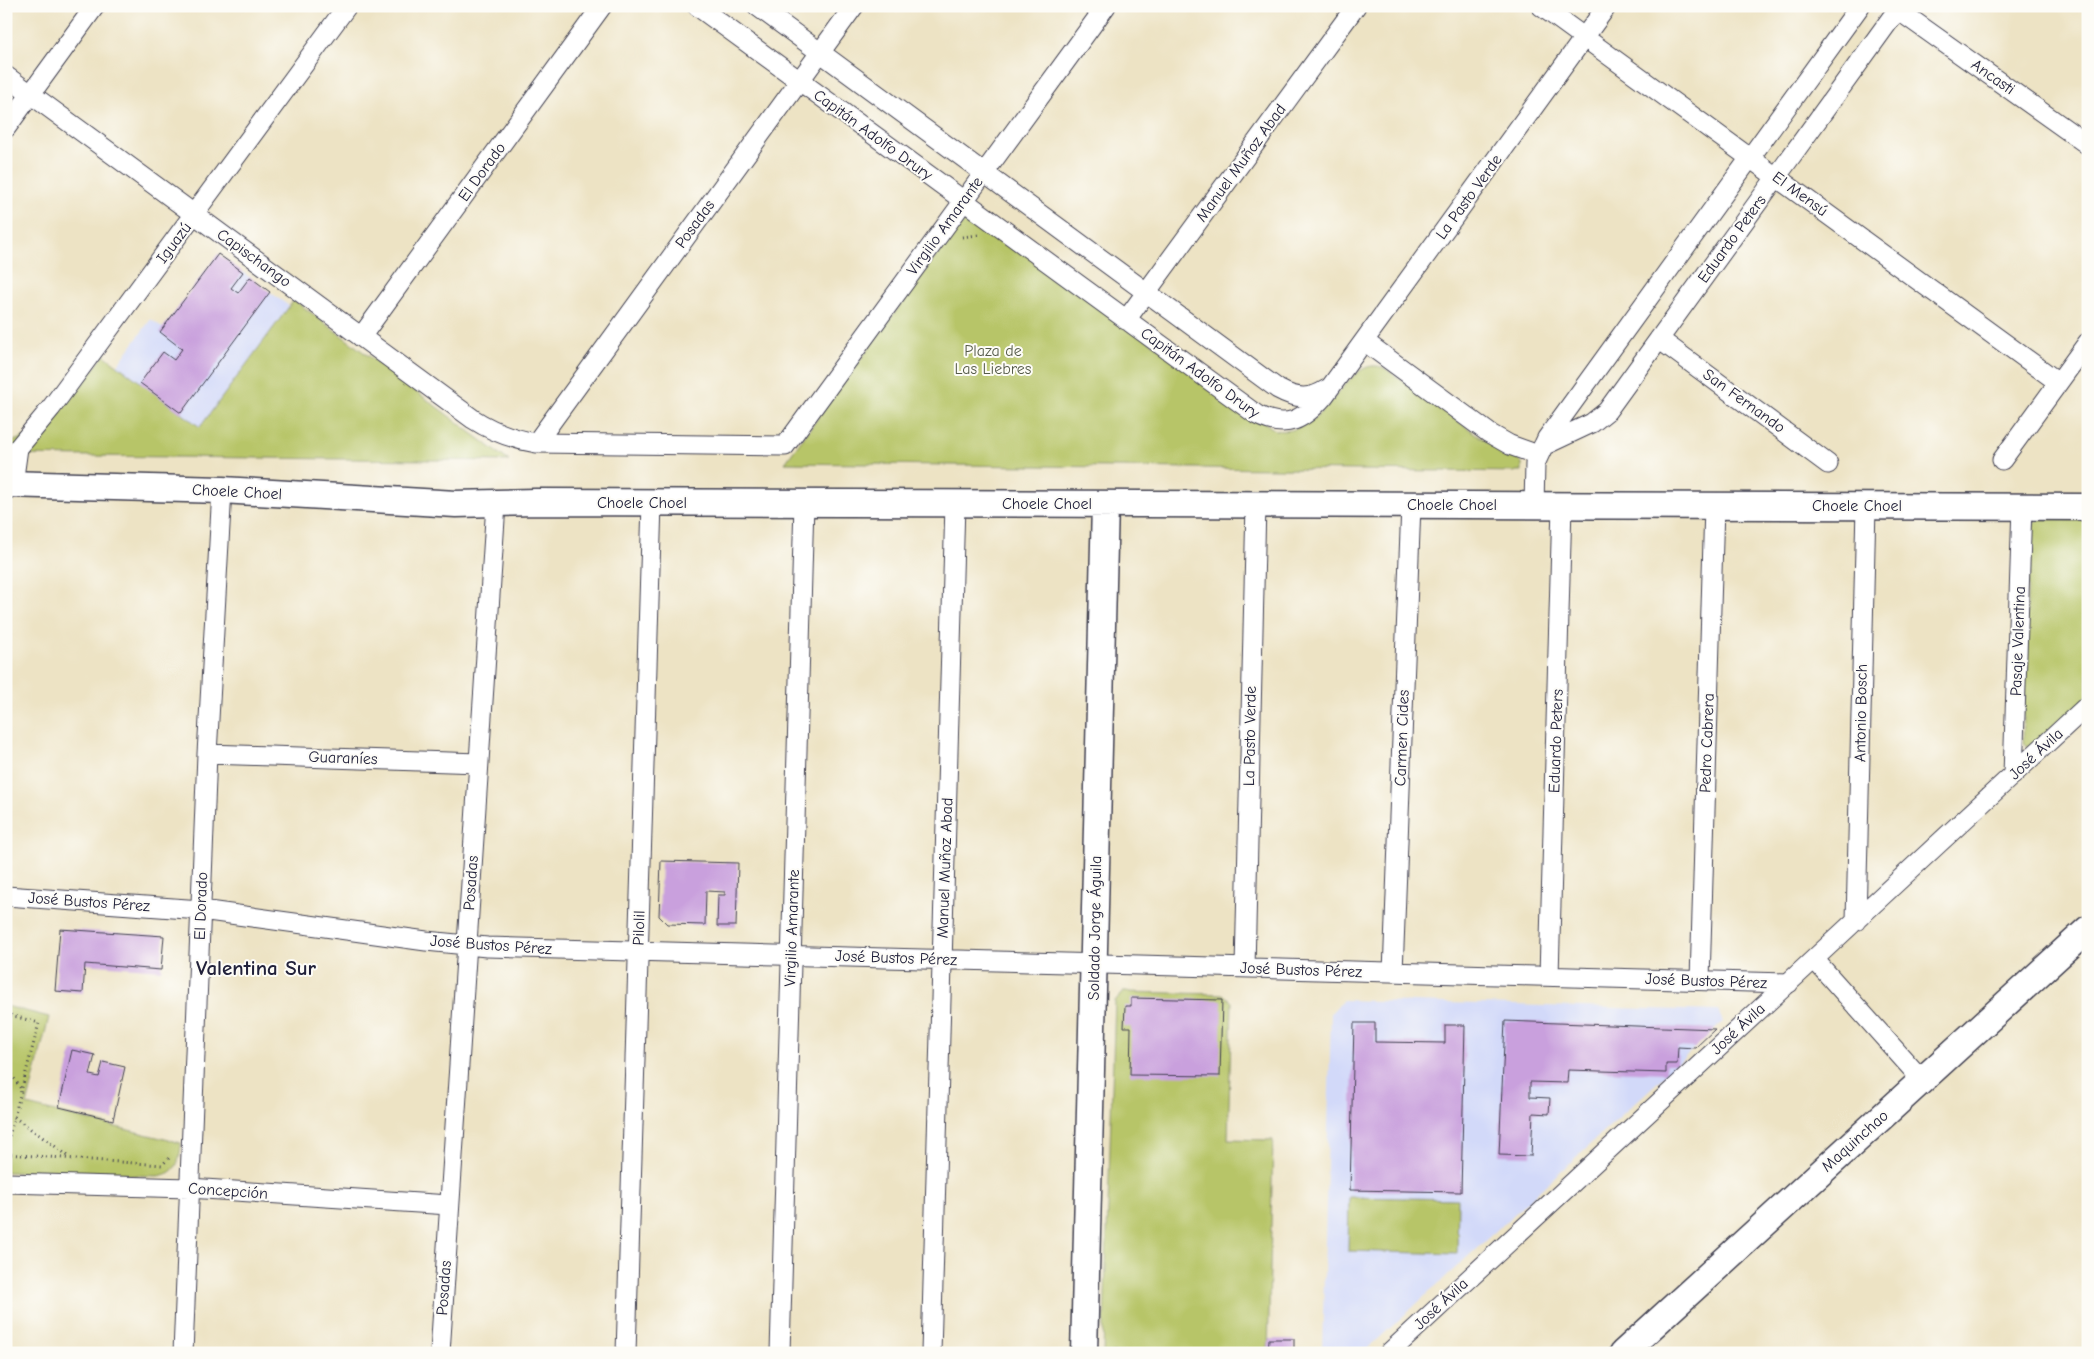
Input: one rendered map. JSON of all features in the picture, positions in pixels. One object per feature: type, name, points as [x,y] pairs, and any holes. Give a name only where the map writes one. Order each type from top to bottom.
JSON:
[{"type":"street","points":[[6,128],[95,6]]},
{"type":"street","name":"Iguazú","points":[[10,484],[16,452],[14,441],[51,408],[195,215],[347,6]]},
{"type":"street","name":"El Dorado","points":[[361,337],[602,6]]},
{"type":"street","name":"Capitán Adolfo Drury","points":[[696,6],[1257,415],[1278,423],[1288,422],[1298,418],[1317,404],[1330,387]]},
{"type":"street","name":"Capitán Adolfo Drury","points":[[757,6],[1278,389],[1289,395],[1310,398],[1330,387]]},
{"type":"street","name":"Posadas","points":[[536,442],[854,6]]},
{"type":"street","name":"Virgilio Amarante","points":[[536,442],[785,446],[1106,6]]},
{"type":"street","name":"Manuel Muñoz Abad","points":[[1126,320],[1356,6]]},
{"type":"street","name":"El Mensú","points":[[1541,6],[2058,382]]},
{"type":"street","name":"La Pasto Verde","points":[[1330,387],[1607,6]]},
{"type":"street","name":"Eduardo Peters","points":[[1534,505],[1534,472],[1540,451],[1860,6]]},
{"type":"street","name":"Eduardo Peters","points":[[1540,451],[1599,418],[1610,407],[1899,8]]},
{"type":"street","name":"Ancasti","points":[[1899,8],[2088,145]]},
{"type":"street","name":"Capischango","points":[[6,76],[473,420],[504,436],[536,442]]},
{"type":"street","name":"San Fernando","points":[[1659,339],[1828,464]]},
{"type":"street","points":[[1364,341],[1489,433],[1510,445],[1540,451]]},
{"type":"street","points":[[2002,460],[2088,342]]},
{"type":"street","name":"Choele Choel","points":[[10,484],[222,490],[456,504],[804,503],[2088,507]]},
{"type":"street","name":"El Dorado","points":[[183,1353],[207,754],[222,490]]},
{"type":"street","name":"Pilolil","points":[[626,1353],[652,503]]},
{"type":"street","name":"Virgilio Amarante","points":[[780,1353],[804,503]]},
{"type":"street","name":"Posadas","points":[[440,1353],[496,504]]},
{"type":"street","name":"Manuel Muñoz Abad","points":[[931,1353],[955,504]]},
{"type":"street","name":"Soldado Jorge Águila","points":[[1084,1353],[1105,504]]},
{"type":"street","name":"La Pasto Verde","points":[[1244,968],[1256,504]]},
{"type":"street","name":"Carmen Cides","points":[[1393,972],[1411,505]]},
{"type":"street","name":"Eduardo Peters","points":[[1549,976],[1562,505]]},
{"type":"street","name":"Pedro Cabrera","points":[[1700,980],[1714,506]]},
{"type":"street","name":"Antonio Bosch","points":[[1856,921],[1866,506]]},
{"type":"street","name":"Pasaje Valentina","points":[[2013,775],[2022,506]]},
{"type":"street","name":"José Ávila","points":[[1389,1353],[2088,706]]},
{"type":"street","name":"Guaraníes","points":[[207,754],[479,763]]},
{"type":"street","name":"José Bustos Pérez","points":[[6,896],[201,910],[467,945],[638,952],[1789,983]]},
{"type":"street","name":"Maquinchao","points":[[1623,1353],[2088,929]]},
{"type":"street","points":[[1814,959],[1922,1080]]},
{"type":"street","name":"Concepción","points":[[6,1183],[189,1188],[450,1206]]},
{"type":"path","points":[[958,243],[963,235],[986,234]]},
{"type":"path","points":[[6,1014],[39,1023],[6,1148]]},
{"type":"path","points":[[6,1066],[21,1090]]},
{"type":"path","points":[[14,1117],[72,1159]]},
{"type":"path","points":[[6,1154],[162,1165],[171,1157],[172,1149]]},
{"type":"shaded area","points":[[218,254],[289,306],[200,427],[117,366],[151,319],[163,328]]},
{"type":"shaded area","points":[[1343,1000],[1718,1011],[1723,1022],[1363,1353],[1322,1353],[1331,1013]]},
{"type":"green space","name":"Plaza de Las Liebres","points":[[971,219],[978,220],[1275,430],[1294,429],[1310,422],[1324,410],[1360,371],[1372,366],[1386,369],[1490,444],[1517,458],[1522,463],[1522,472],[785,463],[953,233],[964,222]]},
{"type":"green space","points":[[294,300],[509,461],[6,455],[6,443],[23,438],[51,420],[74,396],[104,355],[200,427]]},
{"type":"green space","points":[[2088,516],[2088,701],[2029,748],[2023,743],[2029,532],[2036,521],[2041,518]]},
{"type":"green space","points":[[1123,992],[1223,994],[1232,1002],[1228,1139],[1273,1140],[1268,1353],[1103,1353],[1115,1001]]},
{"type":"green space","points":[[6,1006],[49,1017],[27,1105],[181,1143],[180,1155],[176,1166],[169,1173],[157,1176],[6,1172]]},
{"type":"green space","points":[[1349,1197],[1458,1199],[1457,1254],[1348,1251]]},
{"type":"building","points":[[218,254],[243,272],[231,288],[238,293],[250,277],[270,292],[181,413],[140,383],[163,352],[174,360],[182,349],[160,332]]},
{"type":"building","points":[[661,861],[738,863],[736,926],[717,926],[718,895],[725,895],[725,892],[706,891],[705,925],[667,924],[659,916]]},
{"type":"building","points":[[60,929],[164,936],[161,970],[85,964],[83,993],[55,991]]},
{"type":"building","points":[[1131,998],[1222,1000],[1220,1076],[1130,1075],[1131,1027],[1124,1027],[1125,1006],[1131,1006]]},
{"type":"building","points":[[1505,1021],[1715,1029],[1695,1048],[1678,1047],[1677,1064],[1666,1064],[1666,1073],[1568,1070],[1567,1083],[1530,1082],[1530,1097],[1550,1098],[1549,1114],[1533,1113],[1531,1156],[1499,1155]]},
{"type":"building","points":[[1354,1023],[1375,1023],[1375,1042],[1445,1043],[1445,1025],[1465,1025],[1461,1192],[1350,1190]]},
{"type":"building","points":[[72,1050],[95,1055],[90,1075],[99,1077],[103,1062],[125,1067],[113,1120],[59,1107]]},
{"type":"building","points":[[1269,1339],[1294,1339],[1294,1353],[1268,1353]]},
{"type":"district","name":"Valentina Sur","points":[[256,968]]}]
